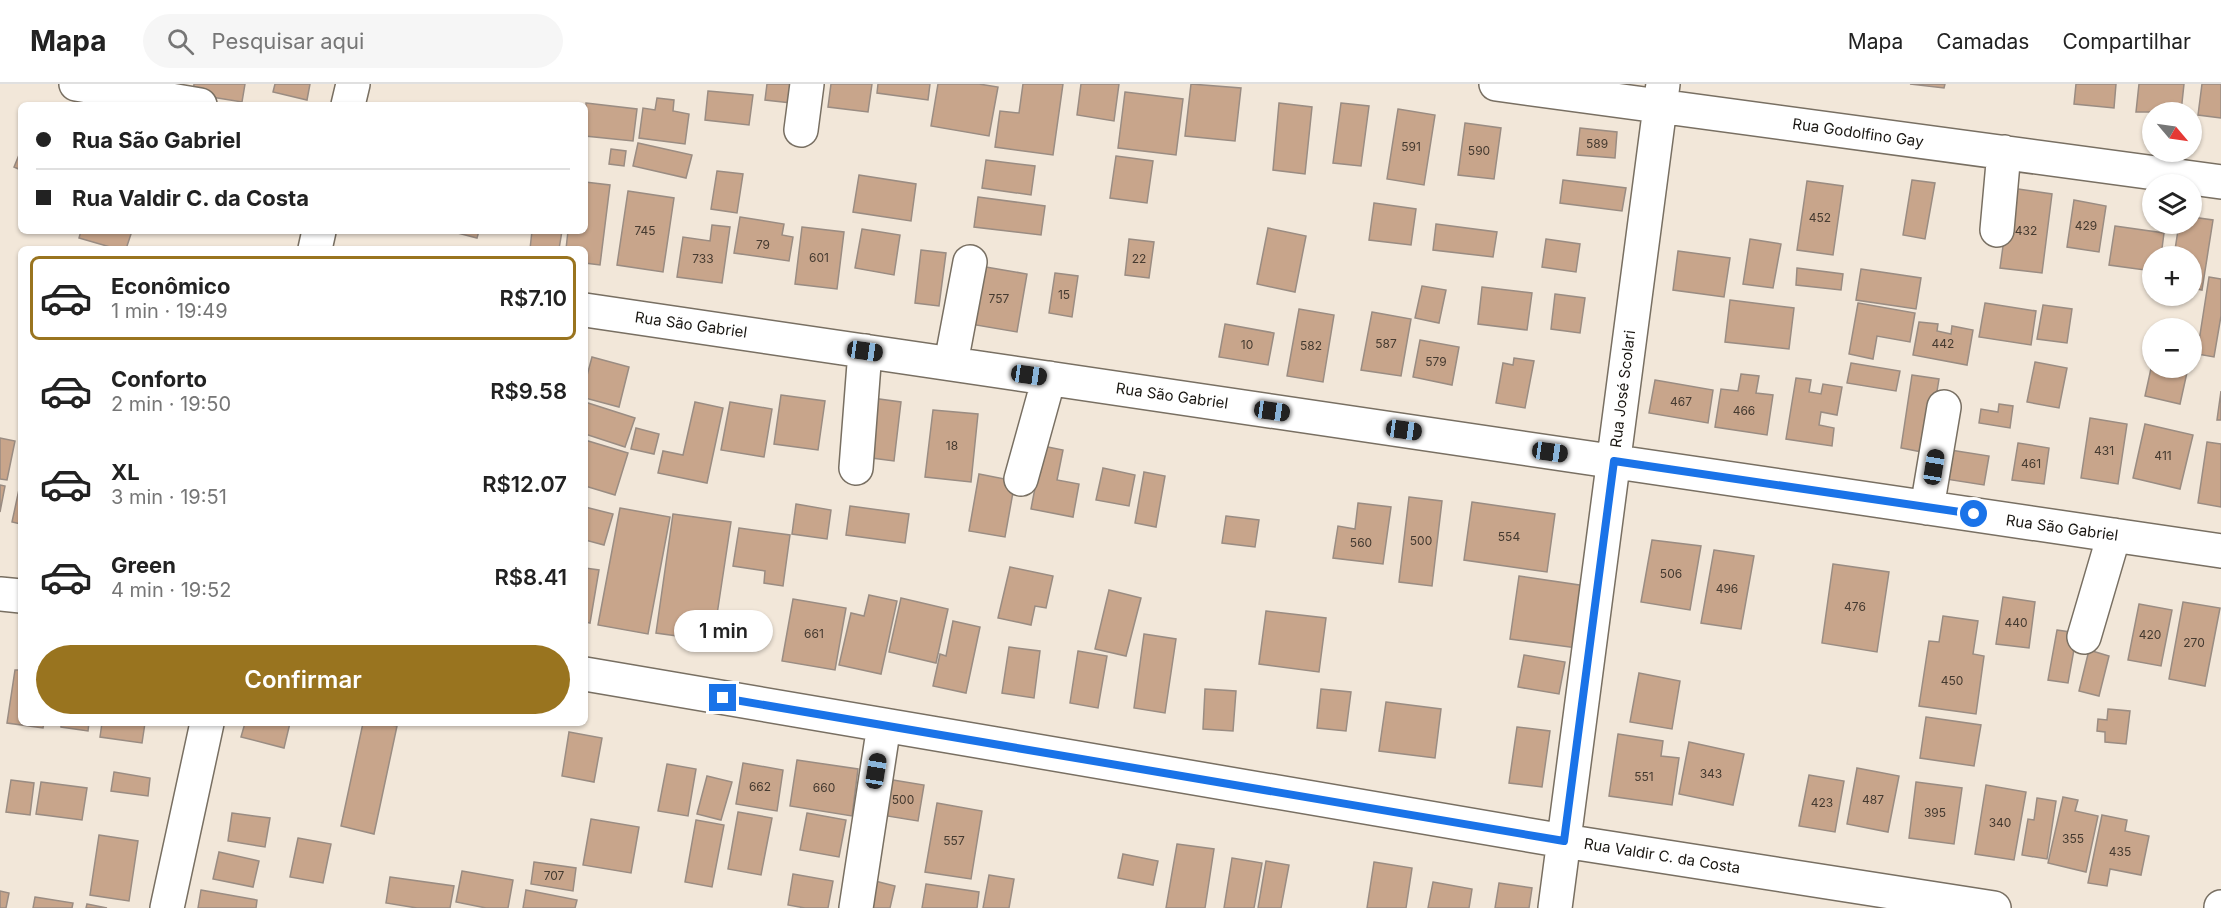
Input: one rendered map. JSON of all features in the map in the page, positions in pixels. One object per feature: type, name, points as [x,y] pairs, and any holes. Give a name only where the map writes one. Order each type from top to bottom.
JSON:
[{"type":"street","points":[[76,84],[182,102]]},
{"type":"street","points":[[349,102],[353,84]]},
{"type":"street","points":[[801,130],[807,84]]},
{"type":"street","name":"Rua Godolfino Gay","points":[[1496,84],[1661,95],[2004,152],[2221,182]]},
{"type":"street","name":"Rua José Scolari","points":[[1555,908],[1661,95]]},
{"type":"street","points":[[1997,230],[2004,152]]},
{"type":"street","points":[[951,363],[970,262]]},
{"type":"street","name":"Rua São Gabriel","points":[[588,310],[2221,551]]},
{"type":"street","points":[[856,468],[865,351]]},
{"type":"street","points":[[1021,479],[1049,378]]},
{"type":"street","points":[[1928,508],[1944,407]]},
{"type":"street","points":[[2084,637],[2114,535]]},
{"type":"street","points":[[0,594],[18,596]]},
{"type":"street","name":"Rua Valdir C. da Costa","points":[[588,675],[1564,841],[1994,908]]},
{"type":"street","points":[[855,908],[884,725]]},
{"type":"street","points":[[166,908],[206,726]]},
{"type":"building","points":[[194,84],[245,84],[242,102],[193,94]]},
{"type":"building","points":[[275,84],[310,84],[307,100],[273,92]]},
{"type":"building","points":[[767,84],[803,84],[800,104],[765,100]]},
{"type":"building","points":[[831,84],[872,84],[868,112],[828,107]]},
{"type":"building","points":[[878,84],[930,84],[928,100],[877,93]]},
{"type":"building","points":[[938,84],[979,84],[998,87],[989,136],[931,126]]},
{"type":"building","points":[[1023,84],[1063,84],[1053,155],[995,147],[1000,111],[1019,113]]},
{"type":"building","points":[[1081,84],[1119,84],[1114,121],[1077,115]]},
{"type":"building","points":[[1191,84],[1241,88],[1235,141],[1185,136]]},
{"type":"building","points":[[1910,84],[1945,84],[1944,88]]},
{"type":"building","points":[[2076,84],[2116,84],[2114,108],[2074,104]]},
{"type":"building","points":[[2139,84],[2184,84],[2182,102],[2142,102],[2142,112],[2136,112]]},
{"type":"building","points":[[2202,84],[2221,84],[2221,118],[2202,116],[2202,102],[2200,102]]},
{"type":"building","points":[[708,91],[753,95],[749,125],[705,120]]},
{"type":"building","points":[[1125,92],[1183,99],[1176,155],[1118,148]]},
{"type":"building","points":[[657,98],[674,100],[673,111],[689,114],[685,144],[639,138],[643,108],[655,110]]},
{"type":"building","points":[[588,103],[637,109],[633,141],[588,136]]},
{"type":"building","points":[[1279,103],[1312,107],[1305,174],[1273,170]]},
{"type":"building","points":[[1341,103],[1369,106],[1361,166],[1333,163]]},
{"type":"building","points":[[1398,109],[1435,115],[1424,185],[1387,179]]},
{"type":"building","points":[[1465,123],[1501,128],[1494,179],[1458,175]]},
{"type":"building","points":[[1580,128],[1617,132],[1615,158],[1577,155]]},
{"type":"building","points":[[638,143],[692,155],[686,178],[633,166]]},
{"type":"building","points":[[611,149],[626,151],[624,166],[609,164]]},
{"type":"building","points":[[1116,156],[1153,161],[1147,203],[1110,198]]},
{"type":"building","points":[[18,157],[18,169],[14,167]]},
{"type":"building","points":[[986,160],[1035,166],[1031,195],[982,188]]},
{"type":"building","points":[[717,171],[743,174],[737,213],[711,209]]},
{"type":"building","points":[[859,175],[916,184],[911,221],[853,212]]},
{"type":"building","points":[[1563,180],[1626,188],[1622,211],[1560,203]]},
{"type":"building","points":[[1912,180],[1935,183],[1925,239],[1903,235]]},
{"type":"building","points":[[1807,181],[1843,186],[1833,255],[1797,250]]},
{"type":"building","points":[[588,182],[610,185],[600,265],[588,263],[588,246],[566,246],[568,234],[588,234]]},
{"type":"building","points":[[2011,188],[2052,194],[2042,273],[2000,268]]},
{"type":"building","points":[[628,191],[674,198],[663,272],[617,265]]},
{"type":"building","points":[[978,197],[1045,206],[1041,235],[974,227]]},
{"type":"building","points":[[2074,200],[2106,206],[2099,252],[2067,247]]},
{"type":"building","points":[[1374,203],[1416,209],[1411,245],[1369,240]]},
{"type":"building","points":[[740,217],[784,224],[782,235],[793,237],[789,261],[734,253]]},
{"type":"building","points":[[2202,218],[2213,220],[2202,290],[2202,246],[2176,246],[2177,234],[2202,234]]},
{"type":"building","points":[[1436,224],[1497,232],[1493,257],[1433,250]]},
{"type":"building","points":[[712,225],[730,227],[722,283],[677,277],[683,237],[710,241]]},
{"type":"building","points":[[2115,226],[2142,230],[2142,234],[2164,234],[2162,246],[2142,246],[2142,270],[2109,265]]},
{"type":"building","points":[[802,227],[844,232],[837,289],[795,284]]},
{"type":"building","points":[[1268,228],[1306,236],[1295,292],[1257,284]]},
{"type":"building","points":[[862,229],[900,235],[894,275],[855,268]]},
{"type":"building","points":[[80,234],[131,234],[127,246],[107,246],[79,238]]},
{"type":"building","points":[[462,234],[478,234],[477,238]]},
{"type":"building","points":[[532,234],[562,234],[560,246],[530,246]]},
{"type":"building","points":[[1129,239],[1154,242],[1149,278],[1125,275]]},
{"type":"building","points":[[1546,239],[1580,244],[1576,272],[1542,267]]},
{"type":"building","points":[[1750,239],[1781,244],[1773,288],[1743,284]]},
{"type":"building","points":[[921,250],[946,253],[939,306],[915,303]]},
{"type":"building","points":[[1678,251],[1730,258],[1724,297],[1673,290]]},
{"type":"building","points":[[980,266],[1027,274],[1017,332],[970,324]]},
{"type":"building","points":[[1797,268],[1843,274],[1841,290],[1796,285]]},
{"type":"building","points":[[1861,269],[1921,278],[1916,309],[1856,300]]},
{"type":"building","points":[[1055,273],[1078,276],[1072,317],[1049,313]]},
{"type":"building","points":[[2209,277],[2221,279],[2221,316],[2214,357],[2202,355],[2202,322]]},
{"type":"building","points":[[1422,286],[1446,290],[1439,323],[1415,318]]},
{"type":"building","points":[[1482,287],[1532,293],[1527,330],[1478,324]]},
{"type":"building","points":[[1555,294],[1585,298],[1580,333],[1551,329]]},
{"type":"building","points":[[1730,300],[1794,308],[1789,349],[1725,342]]},
{"type":"building","points":[[1858,303],[1915,313],[1910,342],[1877,336],[1873,359],[1849,354]]},
{"type":"building","points":[[1985,303],[2036,311],[2031,345],[1979,337]]},
{"type":"building","points":[[2043,305],[2072,309],[2067,343],[2037,339]]},
{"type":"building","points":[[1299,309],[1334,315],[1323,382],[1287,376]]},
{"type":"building","points":[[1372,312],[1411,319],[1401,376],[1361,370]]},
{"type":"building","points":[[1919,322],[1938,324],[1937,331],[1951,334],[1952,326],[1973,330],[1967,365],[1913,355]]},
{"type":"building","points":[[1225,324],[1274,333],[1268,365],[1219,357]]},
{"type":"building","points":[[1420,340],[1459,347],[1452,385],[1413,377]]},
{"type":"building","points":[[592,357],[629,367],[619,407],[588,399],[588,372]]},
{"type":"building","points":[[1514,358],[1534,361],[1525,408],[1496,403],[1503,363],[1513,365]]},
{"type":"building","points":[[2035,362],[2067,368],[2059,408],[2027,402]]},
{"type":"building","points":[[1851,363],[1900,371],[1896,391],[1847,383]]},
{"type":"building","points":[[1741,374],[1759,376],[1756,393],[1773,395],[1767,435],[1715,427],[1721,389],[1738,391]]},
{"type":"building","points":[[1912,375],[1939,379],[1927,453],[1901,448]]},
{"type":"building","points":[[1796,378],[1811,380],[1809,392],[1821,394],[1823,384],[1842,387],[1837,415],[1821,412],[1819,425],[1834,428],[1832,446],[1786,439]]},
{"type":"building","points":[[2149,378],[2186,378],[2180,404],[2145,396]]},
{"type":"building","points":[[1655,380],[1713,390],[1708,423],[1649,413]]},
{"type":"building","points":[[2221,391],[2221,420],[2217,420]]},
{"type":"building","points":[[781,395],[825,401],[818,450],[774,444]]},
{"type":"building","points":[[872,398],[901,402],[894,461],[864,457]]},
{"type":"building","points":[[695,402],[723,408],[707,483],[658,473],[663,451],[683,455]]},
{"type":"building","points":[[730,402],[772,409],[764,457],[721,450]]},
{"type":"building","points":[[588,403],[635,418],[625,447],[588,435]]},
{"type":"building","points":[[1999,404],[2013,406],[2010,428],[1979,423],[1981,409],[1998,412]]},
{"type":"building","points":[[933,410],[978,414],[971,482],[925,477]]},
{"type":"building","points":[[2090,418],[2127,424],[2118,484],[2081,478]]},
{"type":"building","points":[[2145,424],[2193,435],[2180,489],[2133,478]]},
{"type":"building","points":[[636,428],[659,434],[654,454],[631,449]]},
{"type":"building","points":[[0,438],[15,441],[7,480],[0,479]]},
{"type":"building","points":[[588,441],[628,453],[615,495],[588,487]]},
{"type":"building","points":[[2207,442],[2221,444],[2221,507],[2198,503]]},
{"type":"building","points":[[2018,443],[2049,448],[2044,484],[2012,480]]},
{"type":"building","points":[[1043,446],[1063,450],[1057,480],[1079,484],[1073,517],[1031,509]]},
{"type":"building","points":[[1944,449],[1989,456],[1984,485],[1939,478]]},
{"type":"building","points":[[1103,468],[1135,475],[1129,506],[1096,500]]},
{"type":"building","points":[[1144,472],[1165,476],[1156,527],[1135,523]]},
{"type":"building","points":[[979,474],[1015,481],[1005,537],[969,531]]},
{"type":"building","points":[[0,485],[5,486],[0,512]]},
{"type":"building","points":[[18,494],[18,523],[12,522]]},
{"type":"building","points":[[1409,497],[1442,501],[1432,586],[1399,582]]},
{"type":"building","points":[[1472,502],[1555,514],[1547,572],[1464,560]]},
{"type":"building","points":[[1358,503],[1391,507],[1383,564],[1333,558],[1338,526],[1355,529]]},
{"type":"building","points":[[796,504],[831,510],[827,539],[792,534]]},
{"type":"building","points":[[850,506],[909,514],[905,543],[846,535]]},
{"type":"building","points":[[588,508],[613,514],[604,545],[588,541]]},
{"type":"building","points":[[620,508],[670,517],[648,634],[598,625]]},
{"type":"building","points":[[673,514],[731,522],[713,641],[656,633]]},
{"type":"building","points":[[1226,516],[1259,520],[1255,547],[1222,543]]},
{"type":"building","points":[[739,528],[790,535],[783,586],[764,583],[765,571],[733,566]]},
{"type":"building","points":[[1652,540],[1701,546],[1690,610],[1641,602]]},
{"type":"building","points":[[1714,550],[1754,556],[1741,629],[1701,623]]},
{"type":"building","points":[[1833,564],[1889,572],[1877,652],[1822,643]]},
{"type":"building","points":[[1010,567],[1053,576],[1046,608],[1035,606],[1031,625],[998,618]]},
{"type":"building","points":[[588,568],[599,570],[590,623],[588,623]]},
{"type":"building","points":[[1519,576],[1586,586],[1577,648],[1510,639]]},
{"type":"building","points":[[1109,590],[1141,598],[1126,656],[1095,649]]},
{"type":"building","points":[[869,595],[897,601],[881,674],[839,665],[851,613],[864,616]]},
{"type":"building","points":[[2003,597],[2035,602],[2029,648],[1996,644]]},
{"type":"building","points":[[901,598],[948,609],[936,663],[889,652]]},
{"type":"building","points":[[793,599],[846,608],[835,670],[782,661]]},
{"type":"building","points":[[2183,602],[2220,608],[2205,686],[2169,679]]},
{"type":"building","points":[[2139,604],[2172,610],[2161,666],[2128,660]]},
{"type":"building","points":[[1266,611],[1326,618],[1319,672],[1259,664]]},
{"type":"building","points":[[1943,616],[1978,621],[1973,654],[1984,656],[1976,714],[1919,706],[1929,641],[1939,642]]},
{"type":"building","points":[[953,621],[980,627],[966,693],[933,686],[940,654],[946,656]]},
{"type":"building","points":[[2057,630],[2077,633],[2068,683],[2048,680]]},
{"type":"building","points":[[1144,634],[1176,639],[1165,713],[1134,708]]},
{"type":"building","points":[[1009,647],[1040,651],[1034,698],[1002,693]]},
{"type":"building","points":[[2089,650],[2109,656],[2099,696],[2079,691]]},
{"type":"building","points":[[1078,651],[1107,656],[1098,708],[1070,703]]},
{"type":"building","points":[[1524,655],[1565,662],[1559,694],[1518,687]]},
{"type":"building","points":[[15,670],[18,670],[18,725],[7,723]]},
{"type":"building","points":[[1639,673],[1680,681],[1672,729],[1630,722]]},
{"type":"building","points":[[1205,689],[1236,691],[1233,731],[1203,729]]},
{"type":"building","points":[[1321,689],[1351,692],[1346,731],[1317,728]]},
{"type":"building","points":[[1386,702],[1441,709],[1435,758],[1379,751]]},
{"type":"building","points":[[2108,709],[2130,711],[2126,744],[2105,742],[2105,732],[2097,731],[2098,719],[2107,720]]},
{"type":"building","points":[[1926,717],[1981,725],[1974,766],[1920,758]]},
{"type":"building","points":[[61,726],[89,726],[88,731]]},
{"type":"building","points":[[102,726],[145,726],[142,743],[100,737]]},
{"type":"building","points":[[244,726],[289,726],[284,748],[241,737]]},
{"type":"building","points":[[362,726],[397,726],[374,834],[341,826]]},
{"type":"building","points":[[1517,727],[1550,731],[1542,787],[1509,783]]},
{"type":"building","points":[[569,732],[602,738],[594,782],[562,776]]},
{"type":"building","points":[[1618,734],[1663,741],[1661,756],[1679,758],[1672,805],[1609,796]]},
{"type":"building","points":[[1689,742],[1744,754],[1733,805],[1679,794]]},
{"type":"building","points":[[797,760],[858,769],[852,816],[790,806]]},
{"type":"building","points":[[743,763],[783,770],[777,811],[736,804]]},
{"type":"building","points":[[667,764],[696,769],[688,816],[658,811]]},
{"type":"building","points":[[1857,768],[1899,776],[1888,832],[1847,824]]},
{"type":"building","points":[[114,772],[150,778],[148,796],[111,791]]},
{"type":"building","points":[[1809,775],[1844,781],[1835,832],[1799,826]]},
{"type":"building","points":[[707,776],[732,782],[721,820],[697,814]]},
{"type":"building","points":[[887,779],[924,785],[918,821],[881,815]]},
{"type":"building","points":[[11,780],[34,783],[30,815],[6,812]]},
{"type":"building","points":[[41,782],[87,788],[82,820],[36,814]]},
{"type":"building","points":[[1916,782],[1962,788],[1954,844],[1909,838]]},
{"type":"building","points":[[1986,785],[2026,792],[2014,860],[1975,854]]},
{"type":"building","points":[[2063,797],[2078,800],[2075,811],[2098,816],[2086,872],[2048,863]]},
{"type":"building","points":[[2037,798],[2056,801],[2047,859],[2022,855],[2028,819],[2034,820]]},
{"type":"building","points":[[937,803],[982,811],[971,879],[925,872]]},
{"type":"building","points":[[738,812],[772,818],[761,875],[728,869]]},
{"type":"building","points":[[232,813],[270,818],[265,847],[228,841]]},
{"type":"building","points":[[807,813],[846,820],[839,857],[800,850]]},
{"type":"building","points":[[2102,815],[2127,820],[2125,831],[2149,836],[2141,875],[2110,869],[2107,886],[2088,883]]},
{"type":"building","points":[[591,819],[639,827],[631,873],[583,865]]},
{"type":"building","points":[[696,820],[724,825],[712,887],[685,882]]},
{"type":"building","points":[[99,835],[138,841],[129,901],[90,895]]},
{"type":"building","points":[[298,838],[331,844],[323,883],[290,877]]},
{"type":"building","points":[[1177,844],[1214,849],[1205,908],[1166,908]]},
{"type":"building","points":[[219,852],[259,861],[253,887],[213,879]]},
{"type":"building","points":[[1123,854],[1158,861],[1153,885],[1118,878]]},
{"type":"building","points":[[1232,858],[1262,863],[1254,908],[1224,908]]},
{"type":"building","points":[[1266,861],[1289,865],[1281,908],[1258,908]]},
{"type":"building","points":[[534,862],[576,868],[573,891],[531,884]]},
{"type":"building","points":[[1374,862],[1412,868],[1406,908],[1367,908]]},
{"type":"building","points":[[462,871],[513,880],[508,908],[486,908],[456,902]]},
{"type":"building","points":[[793,874],[833,881],[828,908],[788,905]]},
{"type":"building","points":[[989,875],[1014,879],[1009,908],[983,908]]},
{"type":"building","points":[[390,877],[454,886],[450,908],[417,908],[386,903]]},
{"type":"building","points":[[875,881],[895,886],[890,908],[869,908]]},
{"type":"building","points":[[1433,882],[1472,889],[1469,908],[1428,908]]},
{"type":"building","points":[[1499,883],[1532,888],[1529,908],[1495,908]]},
{"type":"building","points":[[926,884],[979,892],[977,908],[922,908]]},
{"type":"building","points":[[201,890],[257,900],[256,908],[198,908]]},
{"type":"building","points":[[526,890],[577,900],[575,908],[523,908]]},
{"type":"building","points":[[0,891],[9,893],[6,908],[0,908]]},
{"type":"building","points":[[35,897],[73,903],[72,908],[33,908]]},
{"type":"building","points":[[87,904],[107,908],[86,908]]},
{"type":"route","points":[[723,698],[1564,841],[1614,461],[1974,514]]}]
